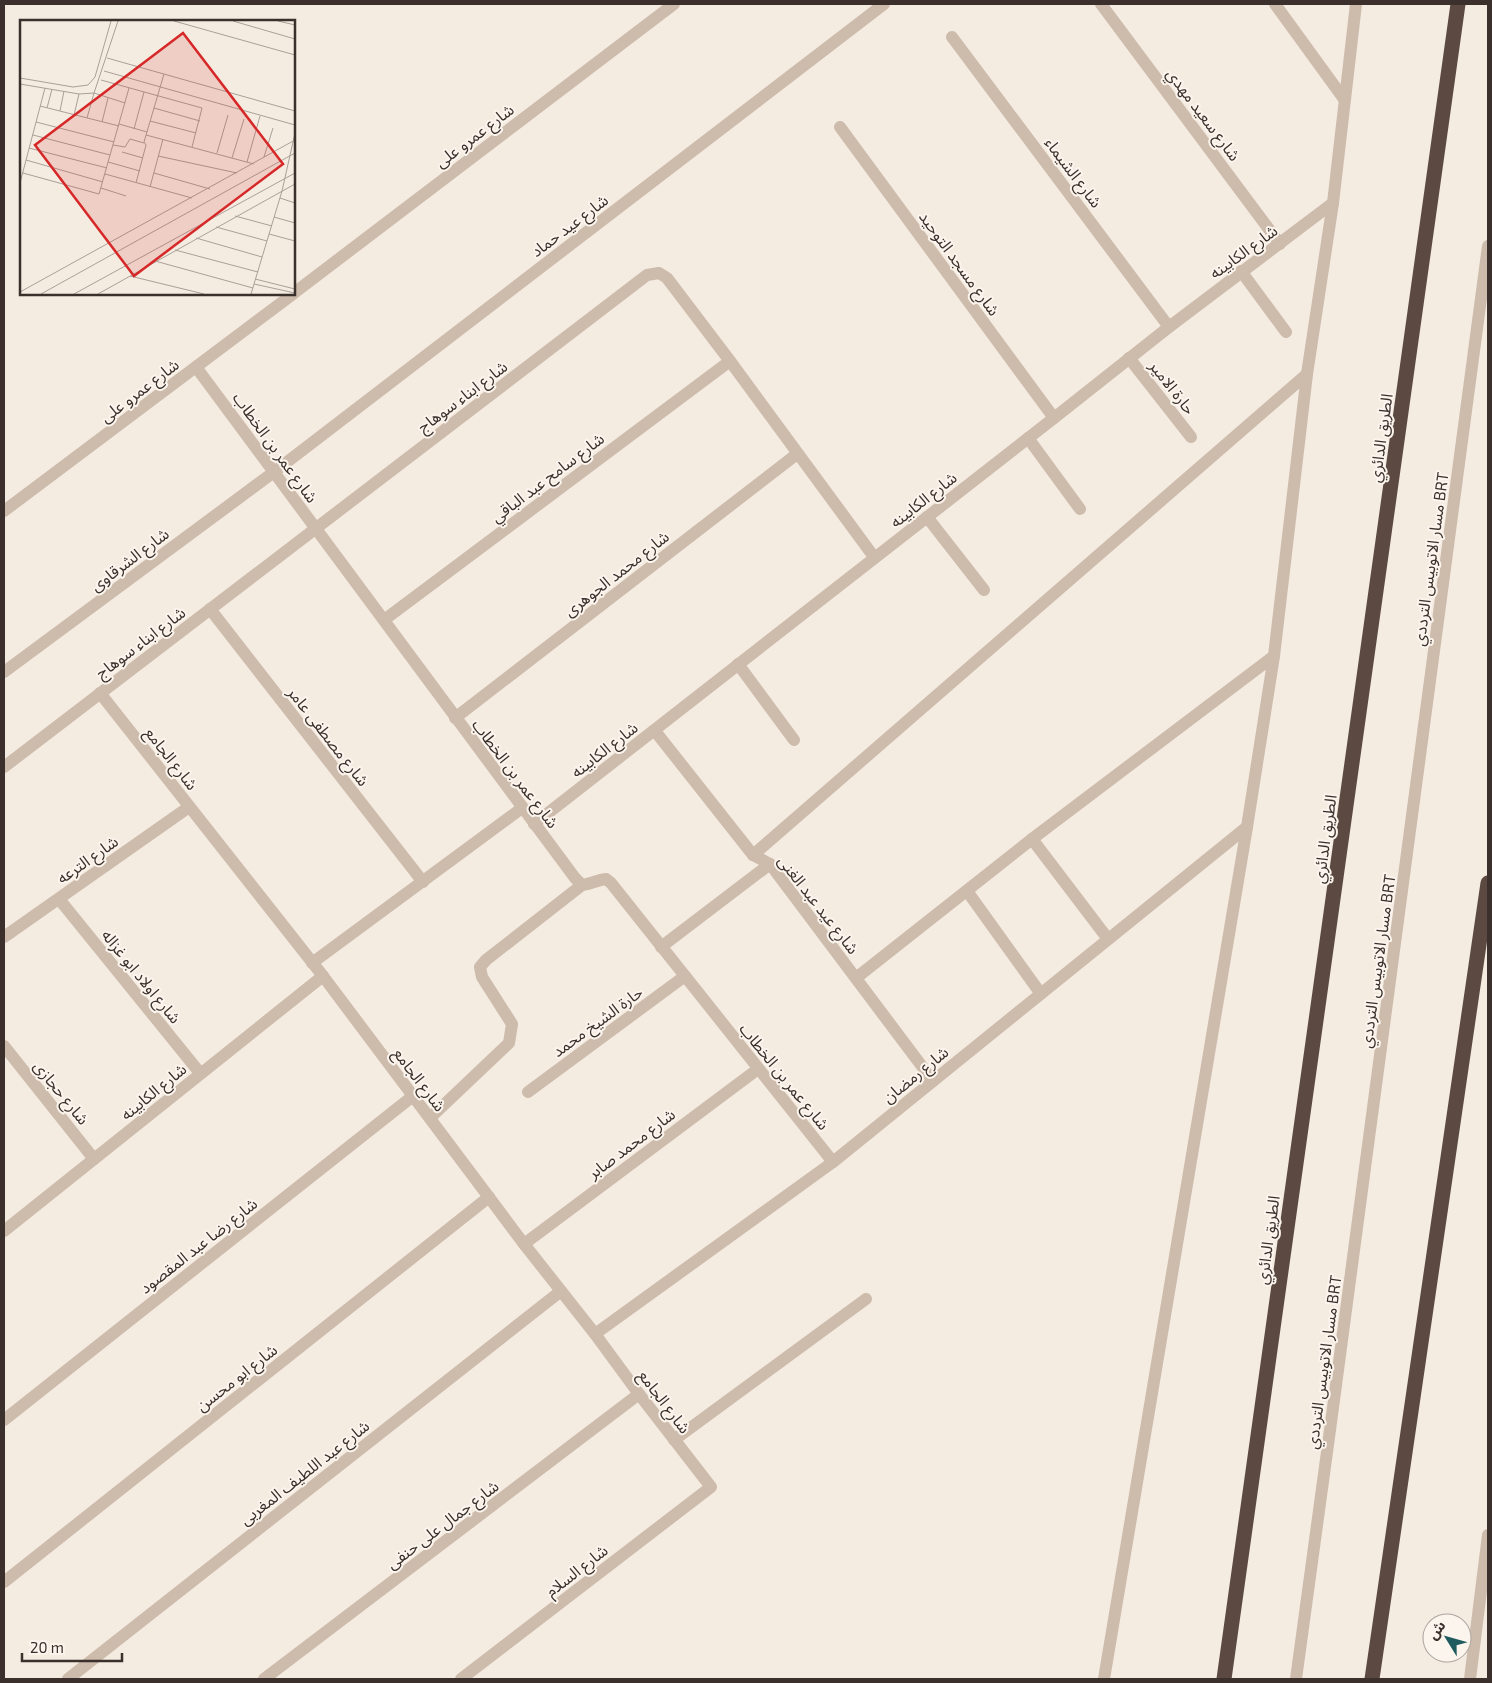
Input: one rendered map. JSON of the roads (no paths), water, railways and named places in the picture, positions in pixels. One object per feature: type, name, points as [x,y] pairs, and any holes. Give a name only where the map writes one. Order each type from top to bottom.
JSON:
[{"type":"highway","name":"الطريق الدائري","points":[[1224,1679],[1458,4]]},
{"type":"highway","points":[[1372,1679],[1488,883]]},
{"type":"street","name":"شارع عمرو على","points":[[295,291],[674,4]]},
{"type":"street","name":"شارع عيد حماد","points":[[274,472],[884,4]]},
{"type":"street","name":"شارع سعيد مهدي","points":[[1101,4],[1280,244]]},
{"type":"street","points":[[1275,4],[1344,99]]},
{"type":"street","points":[[1104,1679],[1247,828],[1274,656],[1307,374],[1333,204],[1356,4]]},
{"type":"street","name":"شارع الشيماء","points":[[952,37],[1169,327]]},
{"type":"street","name":"شارع مسجد التوحيد","points":[[840,127],[1054,418]]},
{"type":"street","name":"شارع الكابينه","points":[[534,824],[1241,271],[1333,204]]},
{"type":"street","name":"مسار الاتوبيس الترددي BRT","points":[[1296,1679],[1488,246]]},
{"type":"street","points":[[1241,271],[1286,332]]},
{"type":"street","name":"شارع ابناء سوهاج","points":[[4,767],[647,275],[659,273],[667,278],[730,360],[874,557]]},
{"type":"street","name":"شارع عمرو على","points":[[4,511],[290,295]]},
{"type":"street","name":"حارة الامير","points":[[1129,358],[1191,437]]},
{"type":"street","name":"شارع سامح عبد الباقي","points":[[384,620],[730,360]]},
{"type":"street","name":"شارع عمر بن الخطاب","points":[[196,367],[575,878],[582,885],[606,879],[833,1162]]},
{"type":"street","points":[[754,855],[1307,374]]},
{"type":"street","points":[[1028,438],[1080,509]]},
{"type":"street","name":"شارع محمد الجوهرى","points":[[455,718],[797,454]]},
{"type":"street","name":"شارع الشرقاوى","points":[[4,672],[274,472]]},
{"type":"street","points":[[927,516],[984,590]]},
{"type":"street","name":"شارع مصطفى عامر","points":[[210,609],[423,882]]},
{"type":"street","points":[[856,978],[1032,839],[1274,656]]},
{"type":"street","points":[[738,664],[794,740]]},
{"type":"street","name":"شارع الجامع","points":[[100,693],[312,963],[524,1244],[711,1487]]},
{"type":"street","name":"شارع عيد عبد الغنى","points":[[655,731],[754,855],[770,864],[933,1081]]},
{"type":"street","name":"شارع الترعه","points":[[4,937],[189,807]]},
{"type":"street","points":[[312,963],[522,808]]},
{"type":"street","name":"شارع رمضان","points":[[595,1334],[833,1162],[1247,828]]},
{"type":"street","points":[[1032,839],[1108,939]]},
{"type":"street","points":[[661,948],[770,864]]},
{"type":"street","points":[[430,1118],[509,1043],[512,1024],[482,977],[480,967],[486,960],[582,885]]},
{"type":"street","points":[[967,890],[1041,994]]},
{"type":"street","name":"شارع اولاد ابو غزاله","points":[[59,899],[200,1074]]},
{"type":"street","name":"شارع الكابينه","points":[[4,1231],[322,976]]},
{"type":"street","name":"حارة الشيخ محمد","points":[[528,1092],[685,976]]},
{"type":"street","name":"شارع حجازى","points":[[4,1046],[94,1158]]},
{"type":"street","name":"شارع محمد صابر","points":[[524,1244],[758,1069]]},
{"type":"street","name":"شارع رضا عبد المقصود","points":[[4,1420],[413,1096]]},
{"type":"street","name":"شارع ابو محسن","points":[[4,1582],[489,1197]]},
{"type":"street","name":"شارع عبد اللطيف المغربى","points":[[68,1679],[561,1291]]},
{"type":"street","points":[[674,1440],[866,1299]]},
{"type":"street","name":"شارع جمال على حنفى","points":[[264,1679],[639,1394]]},
{"type":"street","name":"شارع السلام","points":[[461,1679],[711,1487]]},
{"type":"street","points":[[1470,1679],[1488,1535]]}]
